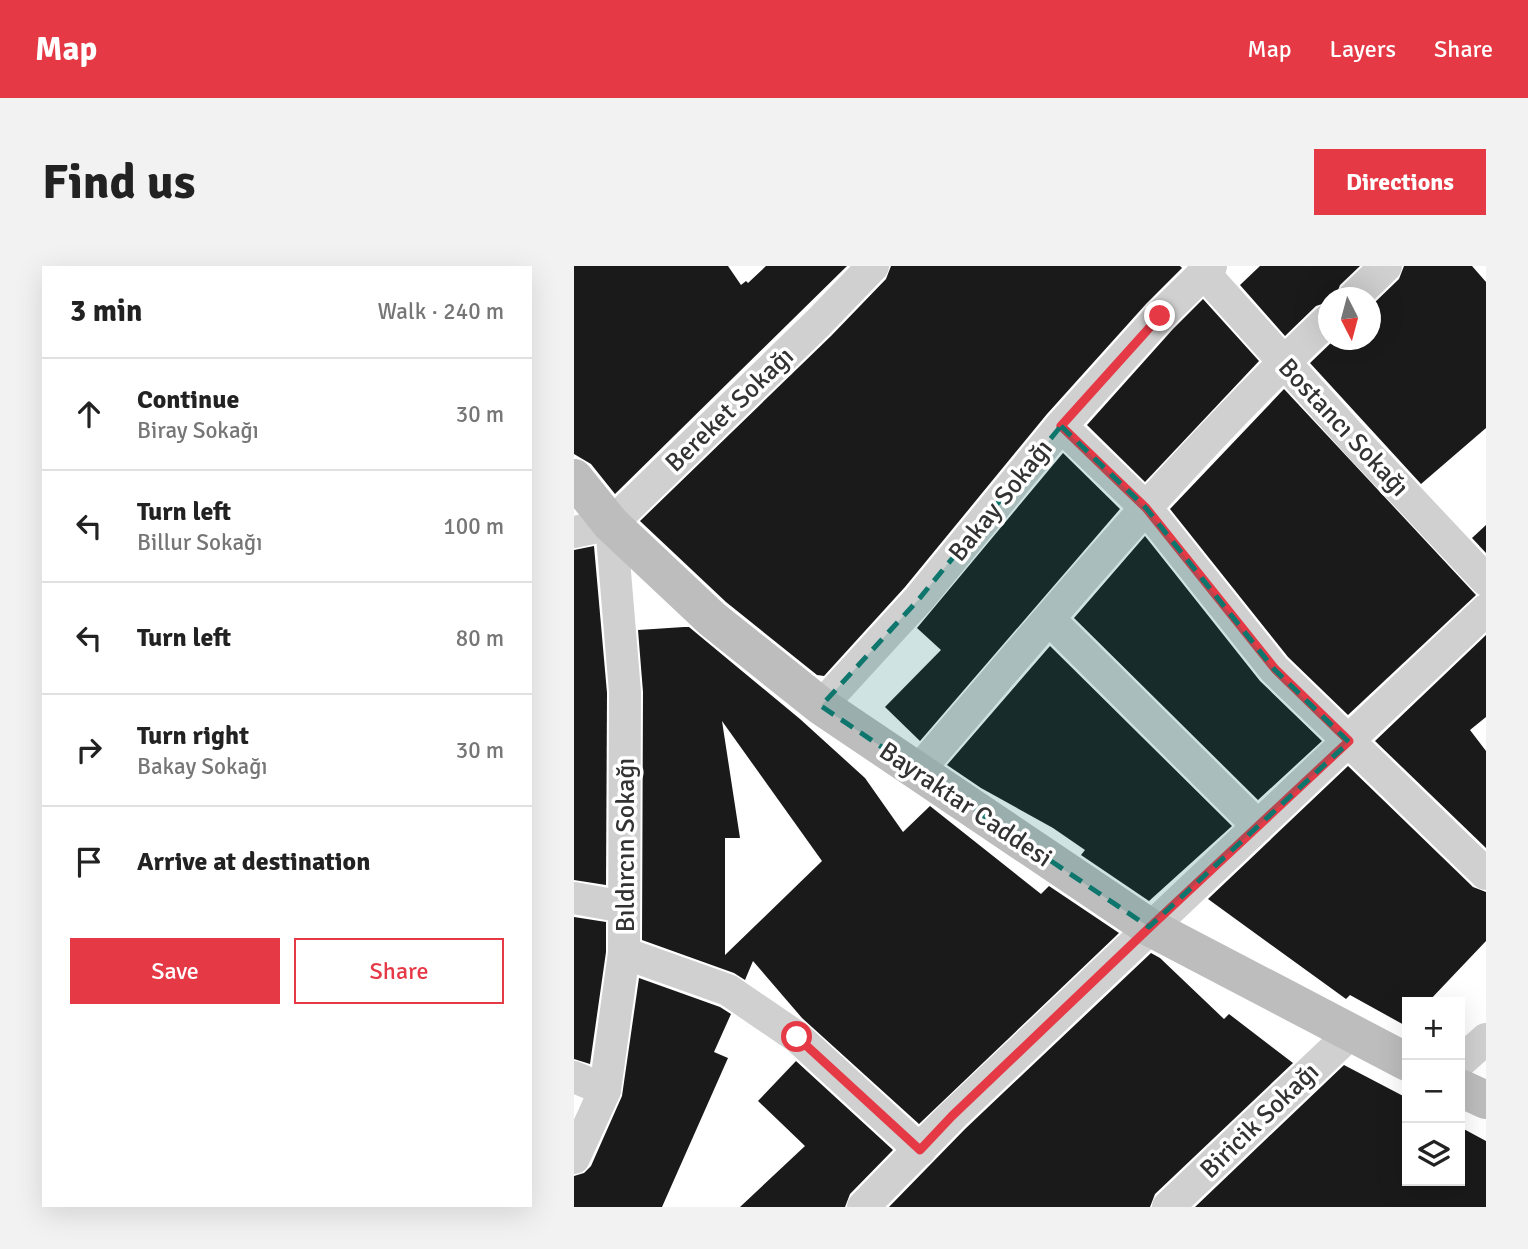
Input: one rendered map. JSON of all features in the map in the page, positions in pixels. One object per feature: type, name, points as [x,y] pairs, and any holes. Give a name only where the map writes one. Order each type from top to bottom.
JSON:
[{"type":"street","name":"Bereket Sokağı","points":[[611,524],[873,266]]},
{"type":"street","points":[[1364,287],[1386,266]]},
{"type":"street","name":"Bostancı Sokağı","points":[[1207,269],[1284,362],[1486,580]]},
{"type":"street","name":"Bakay Sokağı","points":[[821,706],[919,599],[1061,426],[1160,316],[1207,269]]},
{"type":"street","points":[[917,772],[1146,508],[1318,330]]},
{"type":"street","points":[[1061,426],[1146,508],[1275,669],[1486,874]]},
{"type":"street","name":"Bayraktar Caddesi","points":[[574,478],[611,524],[712,620],[821,706],[1150,927],[1403,1060]]},
{"type":"street","points":[[574,532],[611,524]]},
{"type":"street","name":"Bıldırcın Sokağı","points":[[574,1158],[605,1090],[624,953],[625,692],[611,524]]},
{"type":"street","points":[[863,1207],[952,1116],[1486,610]]},
{"type":"street","points":[[1049,619],[1258,826]]},
{"type":"street","points":[[574,898],[624,907]]},
{"type":"street","points":[[624,953],[728,990],[797,1037],[920,1150]]},
{"type":"street","name":"Biricik Sokağı","points":[[1168,1207],[1350,1034]]},
{"type":"street","points":[[1462,1060],[1486,1039]]},
{"type":"street","points":[[574,1077],[605,1090]]},
{"type":"street","points":[[1465,1090],[1486,1100]]},
{"type":"highlighted area","points":[[1061,426],[1146,508],[1274,669],[1349,742],[1149,927],[821,706],[919,599]]},
{"type":"building","points":[[574,266],[728,266],[741,285],[746,281],[748,283],[766,266],[847,266],[615,494],[591,464],[574,454]]},
{"type":"building","points":[[891,266],[1182,268],[1047,414],[905,587],[824,676],[817,675],[726,602],[640,521],[831,336],[886,279]]},
{"type":"building","points":[[1260,266],[1360,266],[1339,287],[1318,287],[1318,305],[1285,336],[1240,285]]},
{"type":"building","points":[[1404,266],[1472,266],[1486,282],[1486,428],[1421,484],[1310,363],[1324,350],[1381,350],[1381,296],[1399,279]]},
{"type":"building","points":[[1203,299],[1259,361],[1145,482],[1087,425]]},
{"type":"building","points":[[1284,389],[1476,595],[1348,715],[1288,657],[1170,509]]},
{"type":"building","points":[[1063,453],[1120,509],[920,741],[885,707],[941,650],[917,628]]},
{"type":"building","points":[[1486,525],[1486,553],[1472,538]]},
{"type":"building","points":[[1145,536],[1260,681],[1322,741],[1258,800],[1074,618]]},
{"type":"building","points":[[594,546],[607,693],[606,885],[574,880],[574,550]]},
{"type":"building","points":[[689,627],[800,719],[865,778],[903,832],[930,806],[1041,894],[1049,886],[1119,933],[919,1124],[802,1018],[753,961],[745,980],[734,973],[642,940],[643,692],[638,630]],"holes":[[[722,721],[822,861],[725,955],[725,838],[740,838]]]},
{"type":"building","points":[[1486,635],[1486,717],[1470,730],[1486,751],[1486,848],[1375,741]]},
{"type":"building","points":[[1050,646],[1232,826],[1149,901],[1081,855],[1085,850],[1053,828],[981,788],[947,765]]},
{"type":"building","points":[[1348,766],[1473,887],[1486,892],[1486,941],[1433,997],[1402,997],[1402,1024],[1350,995],[1346,999],[1208,899]]},
{"type":"building","points":[[574,917],[606,922],[606,952],[590,1064],[574,1059]]},
{"type":"building","points":[[1151,953],[1160,958],[1224,1019],[1229,1014],[1293,1063],[1155,1194],[1150,1207],[889,1207],[965,1129]]},
{"type":"building","points":[[639,978],[720,1007],[731,1014],[714,1052],[728,1058],[662,1207],[574,1207],[574,1176],[584,1173],[591,1166],[622,1096]]},
{"type":"building","points":[[796,1061],[893,1150],[850,1194],[845,1207],[740,1207],[805,1146],[758,1101]]},
{"type":"building","points":[[1344,1065],[1402,1095],[1402,1186],[1465,1186],[1465,1130],[1486,1141],[1486,1207],[1195,1207]]},
{"type":"route","points":[[797,1037],[920,1150],[952,1116],[1150,927],[1349,741],[1275,669],[1146,508],[1061,426],[1160,316]]}]
